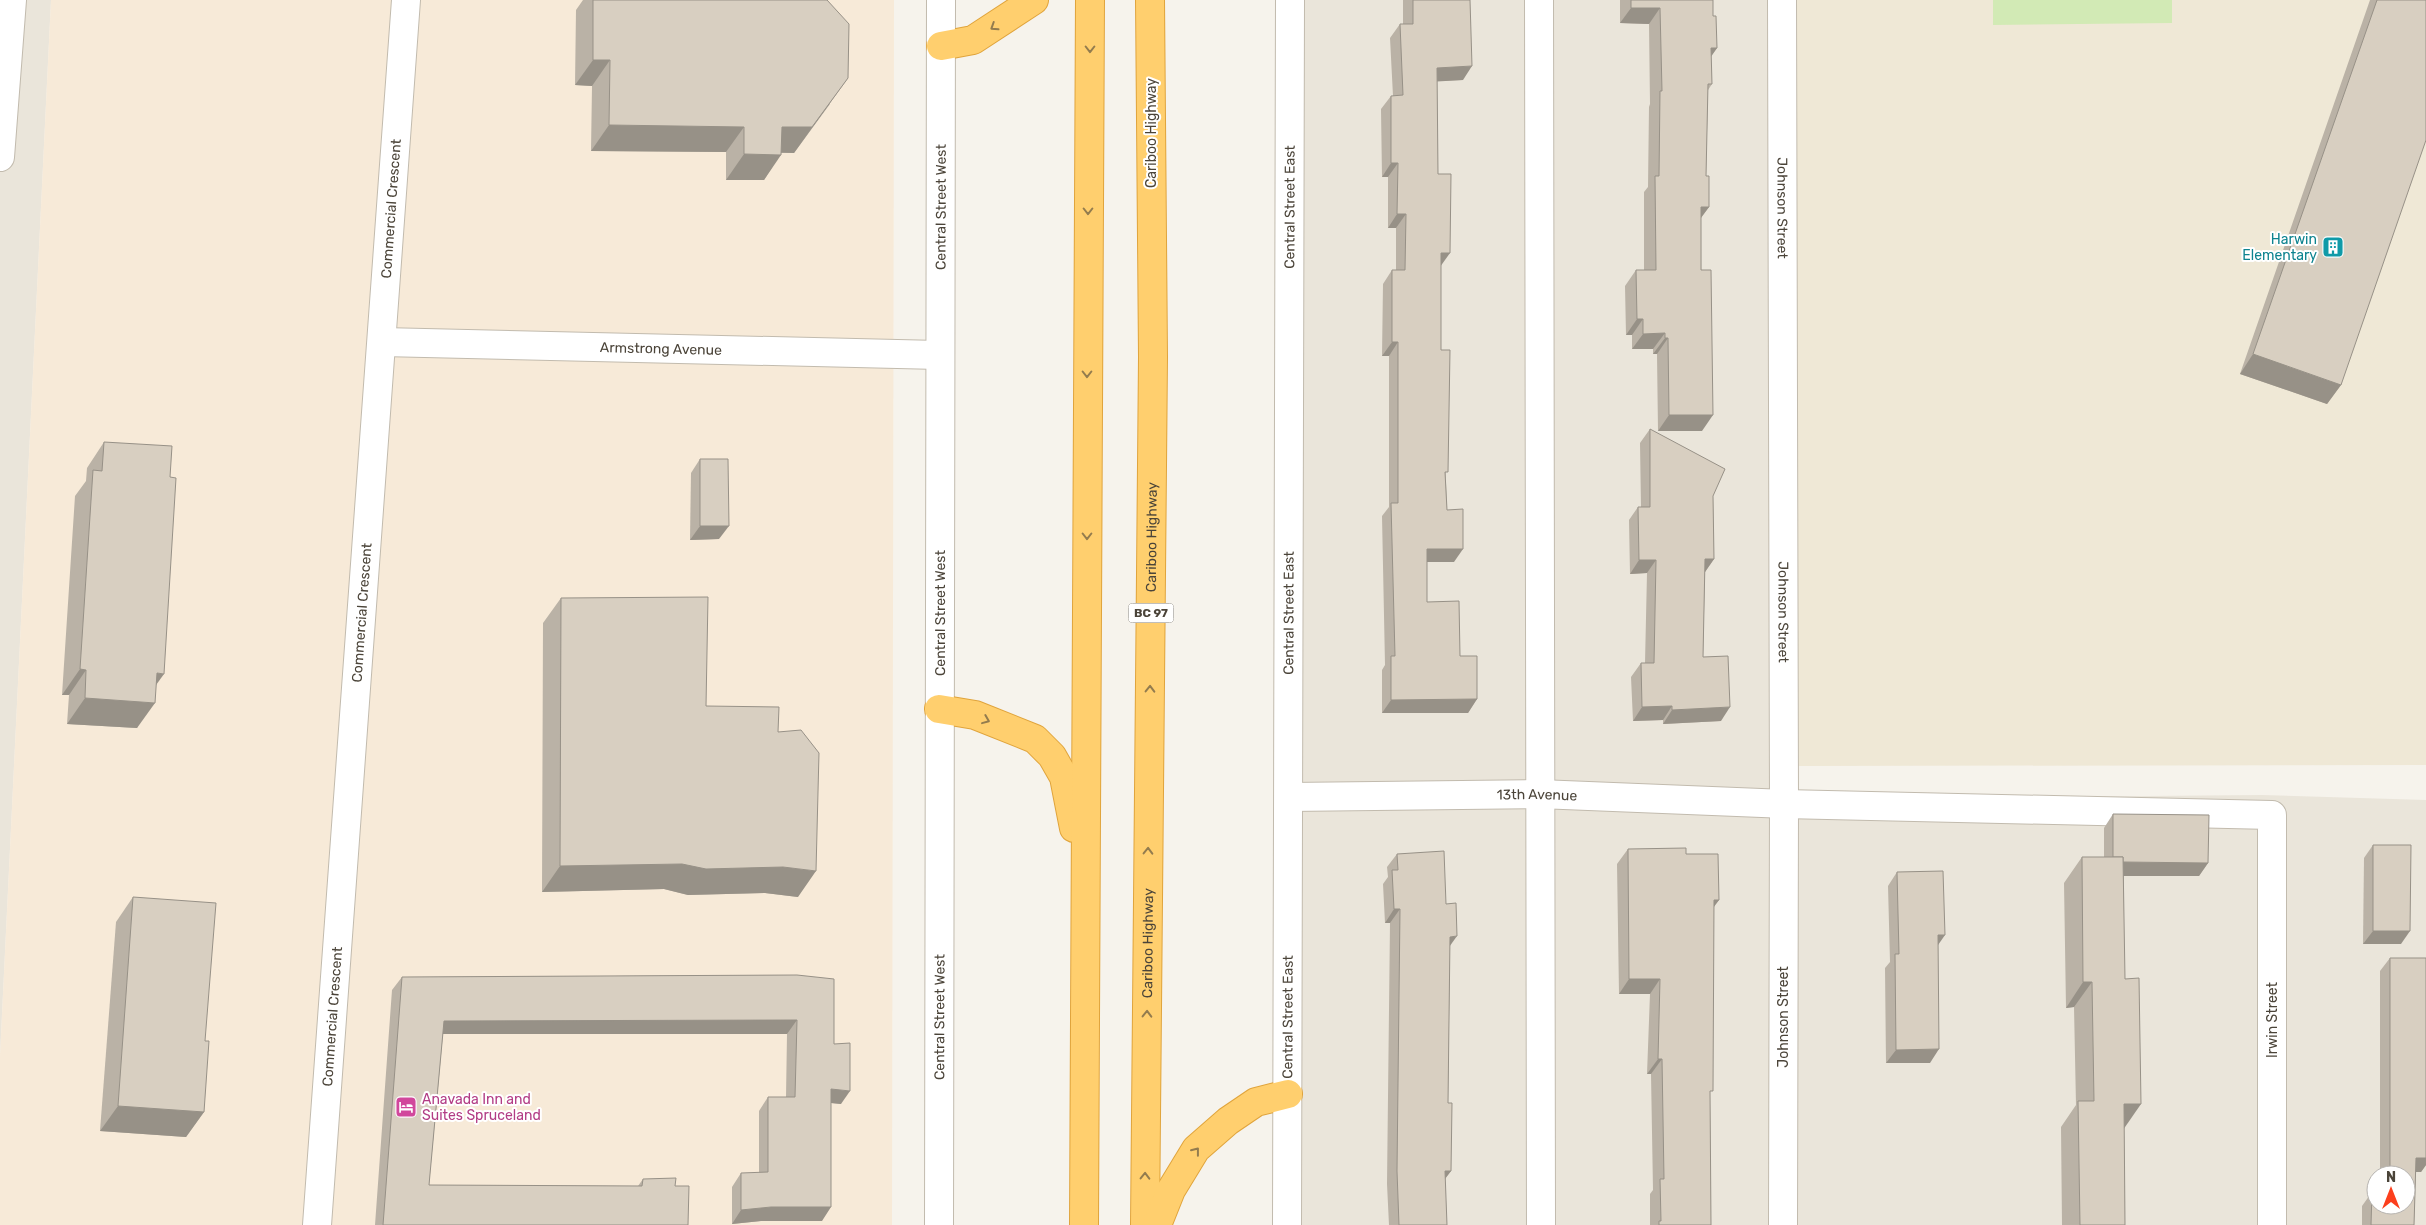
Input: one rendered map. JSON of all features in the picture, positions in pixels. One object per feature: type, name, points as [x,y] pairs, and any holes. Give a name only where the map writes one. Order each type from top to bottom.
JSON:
[{"type":"highway","points":[[941,46],[973,40],[1034,0]]},
{"type":"highway","points":[[1084,1225],[1090,0]]},
{"type":"highway","name":"Cariboo Highway","points":[[1145,1225],[1153,367],[1150,0]]},
{"type":"highway","points":[[939,709],[975,715],[1034,739],[1052,756],[1064,777],[1086,886]]},
{"type":"highway","points":[[1157,1225],[1171,1190],[1196,1149],[1228,1121],[1256,1102],[1288,1094]]},
{"type":"street","points":[[0,157],[12,0]]},
{"type":"street","name":"Commercial Crescent","points":[[317,1225],[406,0]]},
{"type":"street","name":"Central Street West","points":[[939,1225],[941,0]]},
{"type":"street","name":"Central Street East","points":[[1288,1225],[1290,0]]},
{"type":"street","points":[[1539,0],[1541,1225]]},
{"type":"street","name":"Johnson Street","points":[[1782,0],[1784,804],[1782,1225]]},
{"type":"street","name":"Armstrong Avenue","points":[[382,342],[939,355]]},
{"type":"street","name":"13th Avenue","points":[[1289,797],[1539,794],[1784,804],[2272,815]]},
{"type":"street","name":"Irwin Street","points":[[2272,815],[2272,1225]]},
{"type":"shaded area","points":[[0,0],[51,0],[0,1056]]},
{"type":"shaded area","points":[[51,0],[894,0],[892,1225],[0,1225],[0,1056]]},
{"type":"shaded area","points":[[1295,0],[1794,0],[1795,799],[2262,795],[2426,800],[2426,1225],[1286,1225]]},
{"type":"shaded area","points":[[1796,0],[2426,0],[2426,765],[1798,766]]},
{"type":"green space","points":[[1993,0],[2172,0],[2172,23],[1993,25]]},
{"type":"building","points":[[593,0],[827,0],[849,24],[848,78],[812,127],[782,127],[781,155],[744,154],[744,127],[609,125],[610,60],[593,60]]},
{"type":"building","points":[[1413,0],[1470,0],[1472,66],[1437,68],[1438,174],[1451,174],[1450,253],[1441,253],[1441,350],[1450,350],[1448,472],[1445,472],[1447,510],[1463,509],[1463,549],[1427,549],[1427,602],[1459,601],[1460,656],[1477,656],[1477,699],[1391,700],[1391,656],[1395,656],[1391,503],[1398,503],[1398,342],[1392,342],[1392,270],[1405,270],[1406,214],[1397,214],[1398,163],[1391,163],[1391,96],[1403,95],[1400,24],[1413,24]]},
{"type":"building","points":[[1631,0],[1713,0],[1713,16],[1716,16],[1717,48],[1711,48],[1712,84],[1708,84],[1706,176],[1709,176],[1709,207],[1701,207],[1701,270],[1711,270],[1713,415],[1669,415],[1668,338],[1665,338],[1665,333],[1643,334],[1643,319],[1637,319],[1636,270],[1656,270],[1655,176],[1659,176],[1660,91],[1662,91],[1660,8],[1631,8]]},
{"type":"building","name":"Harwin Elementary","points":[[2377,0],[2426,0],[2426,140],[2341,385],[2253,354]]},
{"type":"building","points":[[1650,429],[1725,469],[1713,496],[1714,559],[1705,559],[1703,657],[1728,656],[1730,707],[1672,710],[1672,706],[1642,707],[1641,663],[1654,663],[1656,560],[1639,560],[1638,507],[1650,507]]},
{"type":"building","points":[[104,442],[172,446],[170,477],[176,478],[164,674],[157,673],[155,703],[85,698],[86,670],[80,669],[93,470],[102,471]]},
{"type":"building","points":[[700,459],[728,459],[729,526],[700,526]]},
{"type":"building","points":[[708,597],[706,706],[779,707],[778,732],[801,730],[819,753],[816,871],[783,867],[706,869],[682,864],[560,866],[561,598]]},
{"type":"building","points":[[2113,814],[2209,815],[2208,863],[2123,862],[2123,857],[2113,857]]},
{"type":"building","points":[[2373,845],[2411,845],[2410,931],[2373,931]]},
{"type":"building","points":[[1686,848],[1686,854],[1718,854],[1719,900],[1714,900],[1713,1091],[1710,1091],[1711,1225],[1659,1225],[1659,1221],[1661,1221],[1660,1179],[1664,1179],[1662,1059],[1658,1059],[1660,979],[1629,979],[1628,849]]},
{"type":"building","points":[[1444,851],[1446,904],[1456,903],[1457,936],[1450,937],[1448,1103],[1452,1103],[1451,1171],[1445,1171],[1447,1225],[1399,1225],[1397,1171],[1400,909],[1394,909],[1392,870],[1398,870],[1397,854]]},
{"type":"building","points":[[2082,857],[2123,857],[2125,979],[2139,978],[2141,1104],[2124,1104],[2125,1225],[2080,1225],[2078,1101],[2094,1101],[2092,982],[2083,982]]},
{"type":"building","points":[[1943,871],[1945,935],[1938,935],[1939,1049],[1896,1050],[1895,954],[1899,954],[1897,872]]},
{"type":"building","points":[[133,897],[216,903],[205,1041],[209,1041],[204,1112],[118,1106]]},
{"type":"building","points":[[2390,958],[2426,958],[2426,1158],[2416,1158],[2416,1165],[2390,1165]]},
{"type":"building","name":"Anavada Inn and Suites Spruceland","points":[[797,975],[834,979],[834,1044],[850,1043],[850,1091],[831,1089],[831,1207],[771,1207],[741,1210],[741,1173],[768,1172],[768,1097],[795,1097],[797,1020],[444,1021],[429,1185],[642,1186],[643,1179],[676,1178],[675,1186],[689,1186],[688,1225],[383,1225],[402,977]]},
{"type":"building","points":[[2371,1215],[2414,1215],[2414,1225],[2371,1225]]},
{"type":"place","name":"Harwin Elementary","points":[[2333,247]]},
{"type":"place","name":"Anavada Inn and Suites Spruceland","points":[[406,1107]]}]
